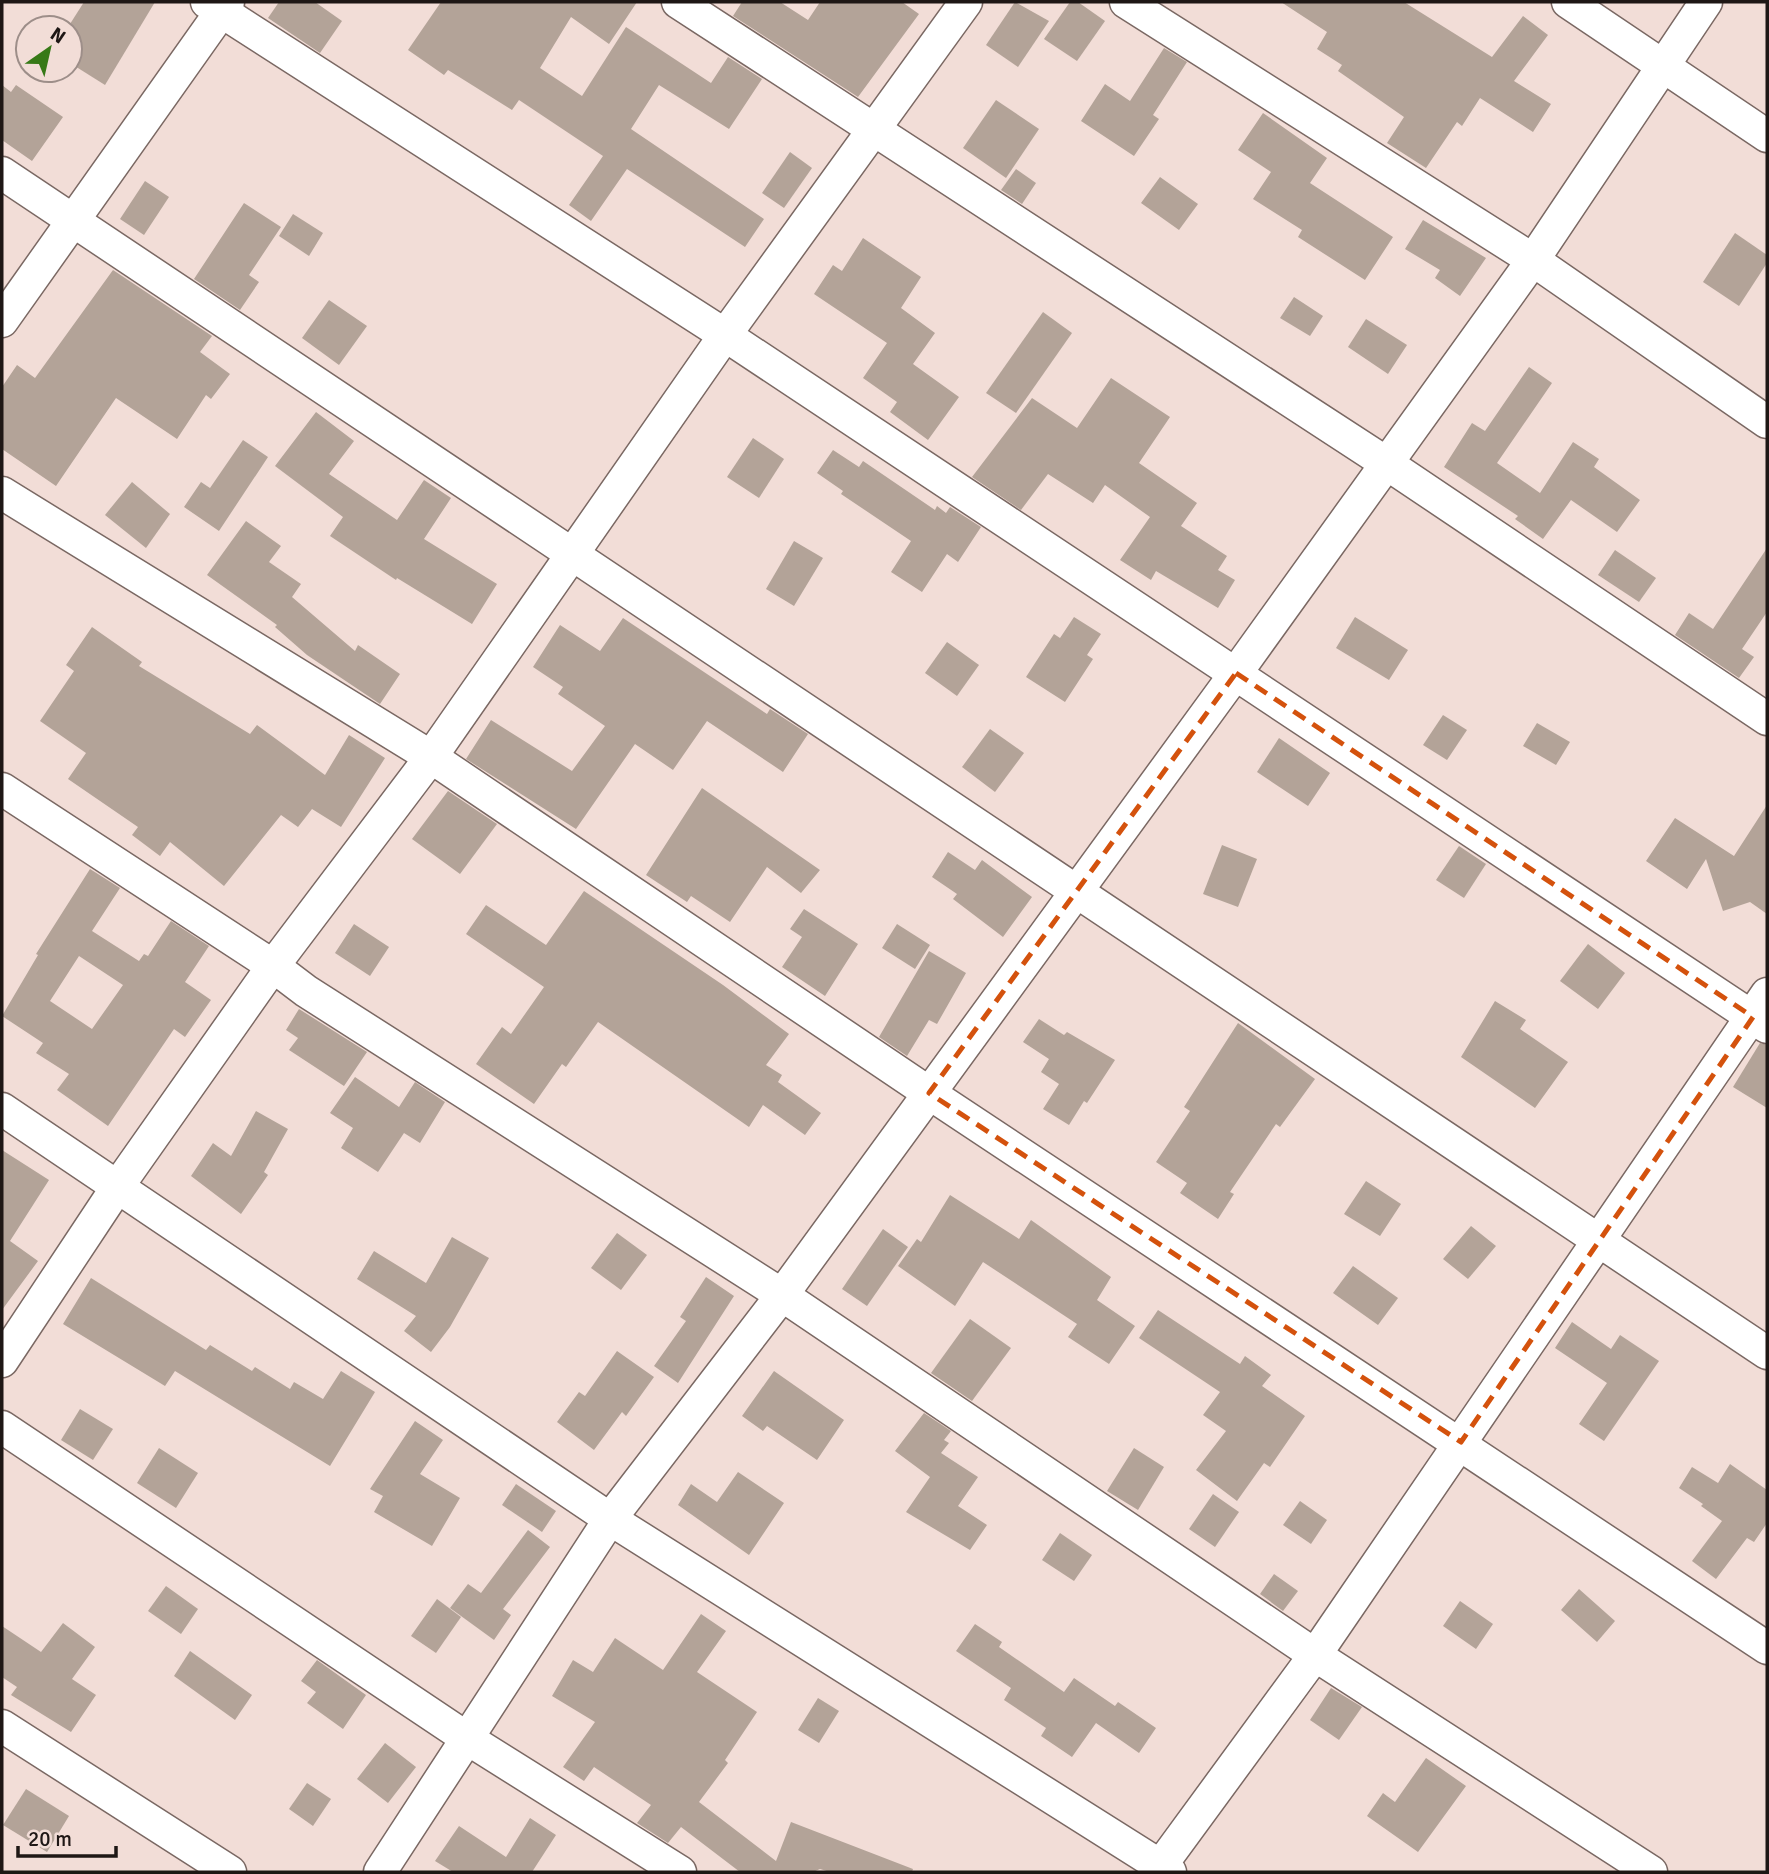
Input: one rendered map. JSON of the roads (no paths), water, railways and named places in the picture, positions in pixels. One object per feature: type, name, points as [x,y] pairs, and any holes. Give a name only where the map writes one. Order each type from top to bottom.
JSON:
[{"type":"street","points":[[678,2],[877,128],[1386,463],[1767,719]]},
{"type":"street","points":[[2,1361],[118,1186],[272,966],[431,757],[725,335],[966,2]]},
{"type":"street","points":[[1126,2],[1533,260],[1767,422]]},
{"type":"street","points":[[1568,2],[1662,68],[1767,136]]},
{"type":"street","points":[[380,1872],[610,1518],[782,1295],[1236,673],[1533,260],[1706,2]]},
{"type":"street","points":[[2,321],[219,5],[1236,673],[1762,1013],[1162,1870],[610,1518],[2,1109]]},
{"type":"street","points":[[2,173],[1767,1353]]},
{"type":"street","points":[[2,493],[431,757],[929,1093],[1461,1442],[1767,1648]]},
{"type":"street","points":[[2,789],[306,991],[782,1295],[1315,1655],[1651,1872]]},
{"type":"street","points":[[2,1427],[468,1739],[680,1872]]},
{"type":"street","points":[[2,1726],[230,1872]]}]
